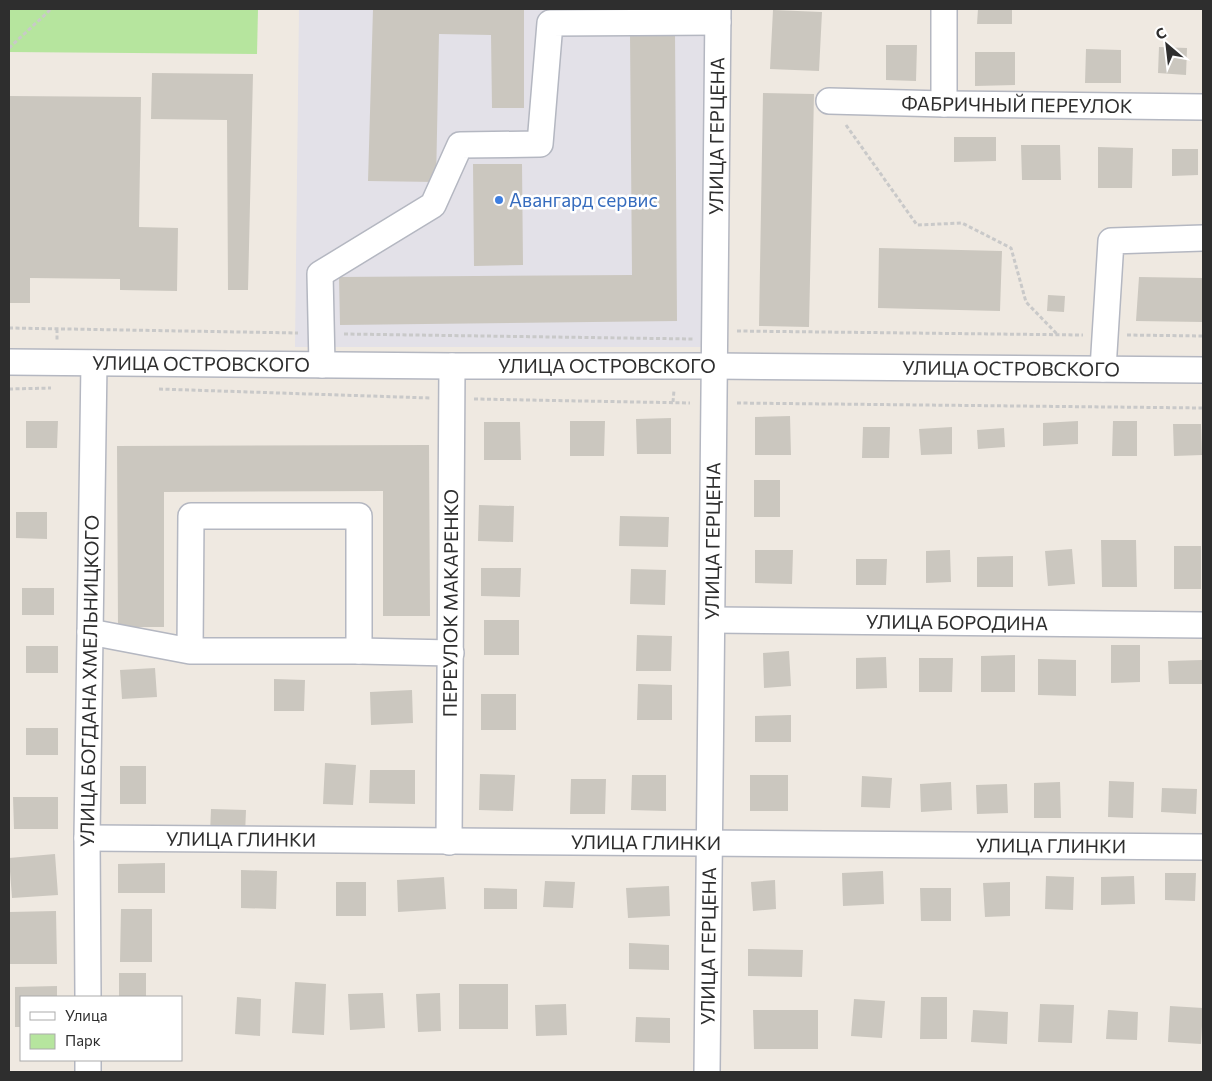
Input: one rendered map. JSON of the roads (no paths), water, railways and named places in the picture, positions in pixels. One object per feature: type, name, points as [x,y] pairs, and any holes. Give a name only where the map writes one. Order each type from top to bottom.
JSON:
[{"type":"street","points":[[944,9],[944,104]]},
{"type":"street","points":[[322,365],[320,274],[433,205],[460,145],[540,144],[550,23],[718,15]]},
{"type":"street","name":"УЛИЦА ГЕРЦЕНА","points":[[707,1072],[718,15]]},
{"type":"street","name":"ФАБРИЧНЫЙ ПЕРЕУЛОК","points":[[829,101],[1203,107]]},
{"type":"street","points":[[1103,369],[1111,241],[1203,238]]},
{"type":"street","name":"УЛИЦА ОСТРОВСКОГО","points":[[9,362],[1203,370]]},
{"type":"street","name":"УЛИЦА БОГДАНА ХМЕЛЬНИЦКОГО","points":[[88,996],[87,838],[94,363]]},
{"type":"street","name":"ПЕРЕУЛОК МАКАРЕНКО","points":[[449,842],[452,366]]},
{"type":"street","points":[[190,651],[191,516],[360,516],[359,651]]},
{"type":"street","name":"УЛИЦА БОРОДИНА","points":[[712,620],[1203,625]]},
{"type":"street","points":[[90,632],[190,651],[451,653]]},
{"type":"street","name":"УЛИЦА ГЛИНКИ","points":[[87,838],[1203,847]]},
{"type":"place","name":"Авангард сервис","points":[[499,200]]}]
